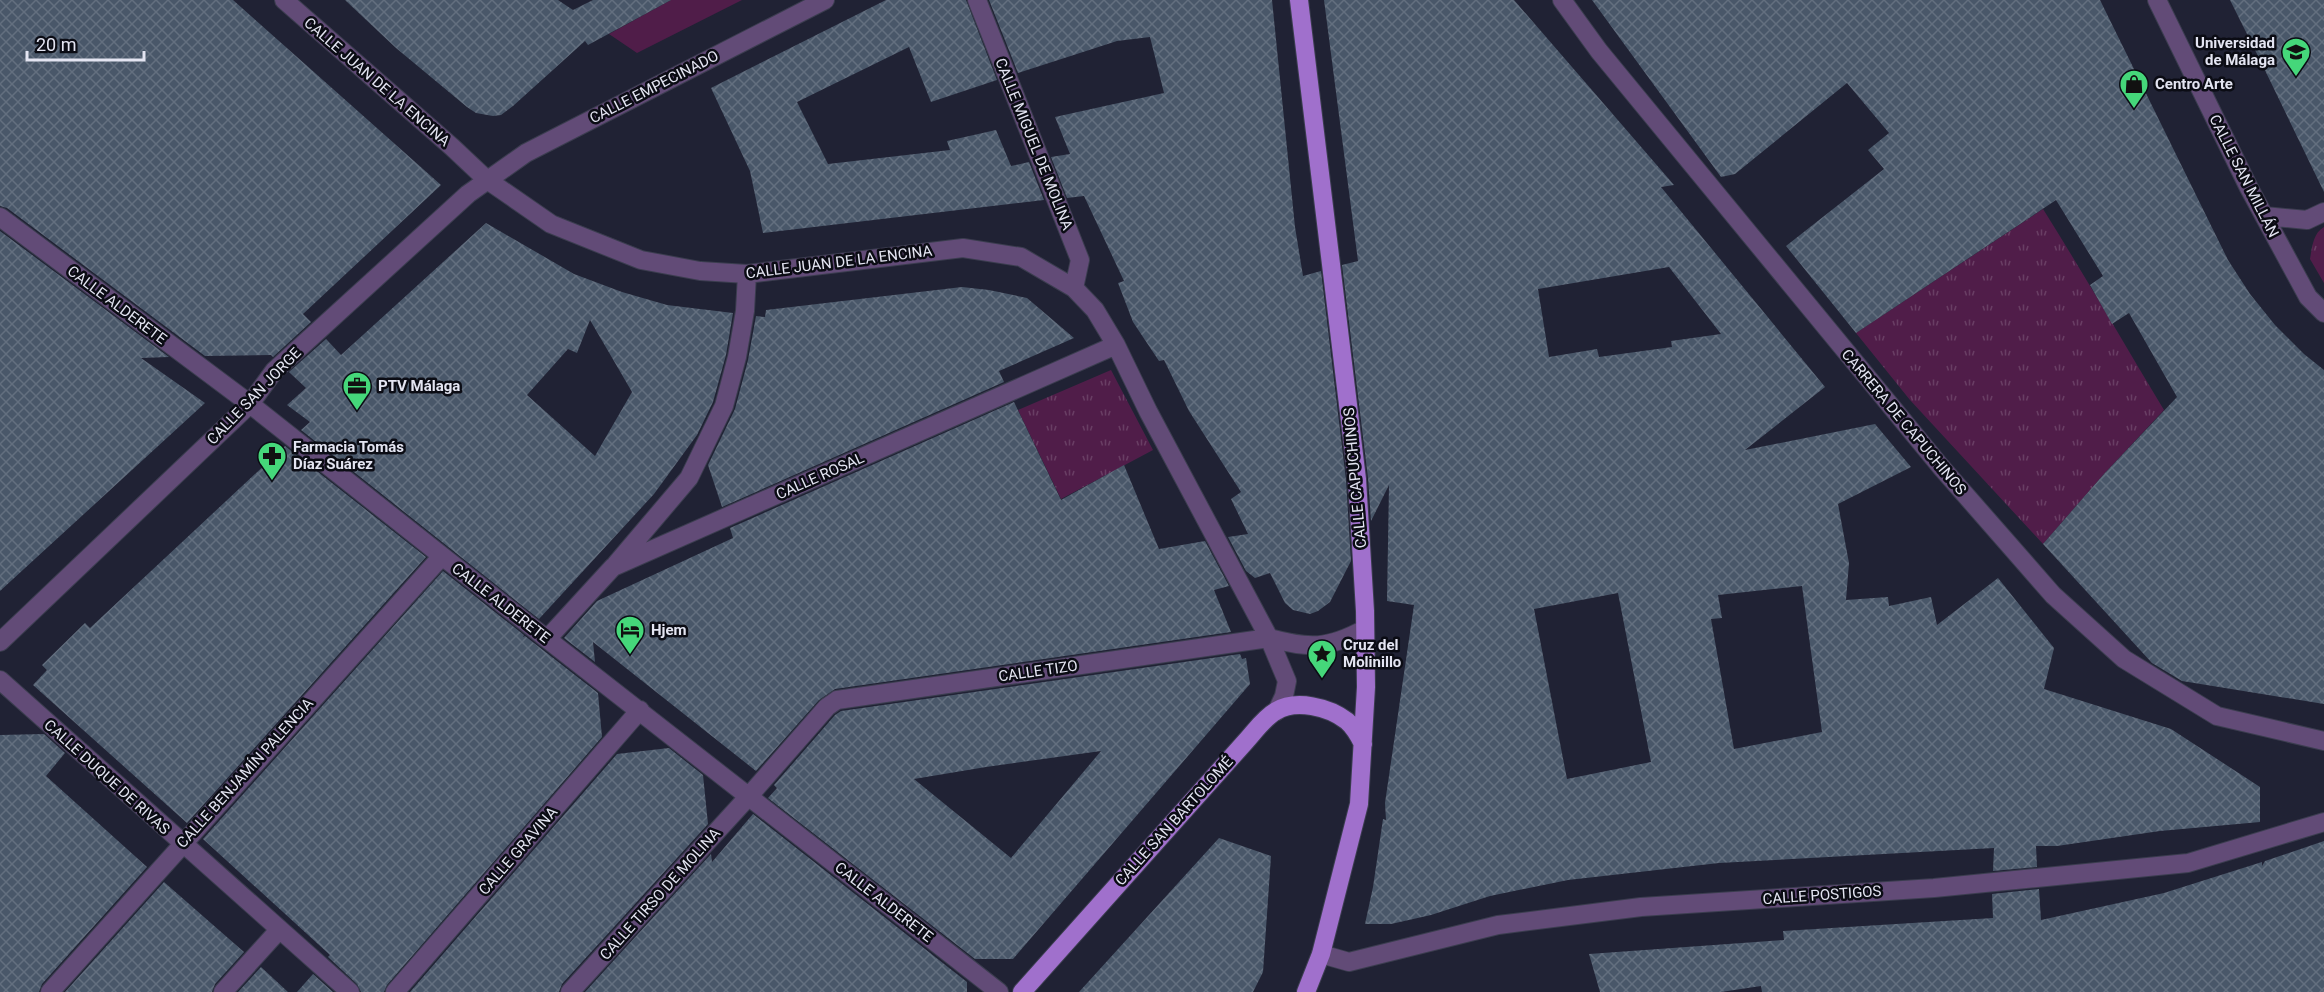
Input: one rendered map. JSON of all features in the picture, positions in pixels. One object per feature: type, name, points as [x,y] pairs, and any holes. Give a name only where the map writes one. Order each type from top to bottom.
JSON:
[{"type":"main road","name":"CALLE CAPUCHINOS","points":[[1299,0],[1357,479],[1366,687],[1359,804],[1321,954],[1306,992]]},
{"type":"main road","points":[[1277,711],[1296,705],[1309,705],[1338,715],[1348,722],[1363,744]]},
{"type":"main road","name":"CALLE SAN BARTOLOMÉ","points":[[1022,992],[1246,741],[1277,711]]},
{"type":"street","name":"CALLE JUAN DE LA ENCINA","points":[[284,0],[486,179],[550,224],[641,260],[700,271],[747,274],[963,248],[1021,257],[1074,288],[1095,310],[1116,345],[1148,411],[1269,638]]},
{"type":"street","name":"CALLE EMPECINADO","points":[[486,179],[526,153],[825,0]]},
{"type":"street","name":"CALLE MIGUEL DE MOLINA","points":[[976,0],[1080,260],[1074,288]]},
{"type":"street","name":"CARRERA DE CAPUCHINOS","points":[[1562,0],[1599,51],[1941,467],[2053,595],[2124,659],[2217,716],[2324,741]]},
{"type":"street","name":"CALLE SAN MILLÁN","points":[[2157,0],[2264,216],[2308,297],[2324,313]]},
{"type":"street","name":"CALLE SAN JORGE","points":[[0,642],[250,404],[274,371],[486,179]]},
{"type":"street","points":[[2264,216],[2307,220],[2324,212]]},
{"type":"street","name":"CALLE ALDERETE","points":[[0,217],[250,404],[999,992]]},
{"type":"street","points":[[613,567],[690,478],[724,406],[737,357],[745,311],[747,274]]},
{"type":"street","name":"CALLE ROSAL","points":[[547,639],[613,567],[1116,345]]},
{"type":"street","name":"CALLE BENJAMÍN PALENCIA","points":[[50,992],[442,556]]},
{"type":"street","name":"CALLE TIZO","points":[[749,796],[827,707],[837,700],[1269,638],[1298,645],[1318,646],[1342,641],[1365,629]]},
{"type":"street","name":"CALLE SAN BARTOLOMÉ","points":[[1269,638],[1287,681],[1284,696],[1277,711]]},
{"type":"street","name":"CALLE DUQUE DE RIVAS","points":[[0,680],[350,992]]},
{"type":"street","name":"CALLE GRAVINA","points":[[395,992],[640,710]]},
{"type":"street","name":"CALLE TIRSO DE MOLINA","points":[[570,992],[749,796]]},
{"type":"street","name":"CALLE POSTIGOS","points":[[1321,954],[1349,962],[1498,925],[1641,908],[1934,888],[2188,863],[2324,822]]},
{"type":"street","points":[[223,992],[279,930]]},
{"type":"green space","points":[[671,0],[742,0],[637,53],[609,34]]},
{"type":"green space","points":[[2043,209],[2164,410],[2043,544],[1910,400],[1856,333]]},
{"type":"green space","points":[[2324,227],[2324,283],[2310,259],[2315,237]]},
{"type":"green space","points":[[1111,370],[1153,450],[1061,499],[1018,410]]},
{"type":"building","points":[[0,0],[233,0],[441,185],[303,314],[311,322],[273,357],[271,355],[205,356],[7,208],[0,206]]},
{"type":"building","points":[[345,0],[558,0],[573,10],[593,0],[671,0],[588,45],[585,41],[513,106],[501,115],[493,116],[476,113],[467,107],[396,48]]},
{"type":"building","points":[[886,0],[966,0],[997,80],[931,102],[909,47],[797,102],[828,164],[950,150],[947,141],[996,130],[1011,166],[1029,162],[1044,200],[763,233],[750,171],[711,88]]},
{"type":"building","points":[[989,0],[1272,0],[1295,227],[1303,276],[1321,271],[1346,480],[1351,561],[1330,602],[1318,611],[1310,614],[1293,610],[1285,603],[1270,573],[1255,578],[1246,571],[1228,537],[1248,534],[1231,499],[1241,492],[1189,411],[1164,360],[1159,361],[1133,322],[1118,283],[1124,281],[1084,196],[1067,198],[1051,157],[1070,154],[1055,117],[1164,93],[1150,37],[1117,41],[1018,73]]},
{"type":"building","points":[[1324,0],[1514,0],[1674,185],[1661,187],[1825,387],[1745,450],[1875,424],[1911,467],[1838,504],[1849,563],[1846,600],[1888,597],[1889,606],[1931,597],[1937,625],[1998,578],[2054,648],[2044,689],[2171,729],[2260,787],[2260,822],[2160,831],[2057,846],[2036,846],[2037,867],[1993,871],[1994,848],[1719,863],[1568,880],[1490,896],[1431,915],[1391,924],[1365,924],[1383,819],[1386,820],[1385,803],[1414,605],[1387,601],[1389,485],[1371,521],[1368,478],[1342,265],[1358,261]],"holes":[[[1669,267],[1721,334],[1671,341],[1672,347],[1599,357],[1597,349],[1549,357],[1538,289]],[[1802,586],[1822,732],[1734,749],[1711,619],[1722,618],[1718,595]],[[1618,593],[1651,762],[1567,779],[1534,609]]]},
{"type":"building","points":[[1592,0],[2100,0],[2228,260],[2250,294],[2275,325],[2324,370],[2324,704],[2182,681],[2152,663],[2043,544],[2104,474],[2177,397],[2129,313],[2112,324],[2090,285],[2103,276],[2056,200],[1856,333],[1786,246],[1884,169],[1868,150],[1889,133],[1847,83],[1735,174],[1721,177]]},
{"type":"building","name":"Universidad de Málaga","points":[[2230,0],[2324,0],[2324,192],[2260,60]]},
{"type":"building","points":[[486,223],[574,274],[622,292],[667,305],[733,313],[726,355],[713,402],[697,435],[654,494],[539,619],[301,430],[310,422],[287,405],[306,388],[289,372],[326,339],[341,355]],"holes":[[[590,320],[632,392],[595,456],[527,395],[568,349],[577,353]]]},
{"type":"building","points":[[0,231],[169,357],[141,358],[205,403],[0,591]]},
{"type":"building","points":[[962,287],[1027,298],[1074,338],[999,371],[1004,382],[722,507],[708,465],[735,409],[748,360],[756,316],[765,317],[766,310]]},
{"type":"building","points":[[1014,402],[1061,500],[1124,465],[1159,549],[1205,541],[1229,586],[1214,590],[1231,632],[835,689],[819,700],[756,771],[593,642],[595,662],[564,638],[597,601],[733,538],[730,528]]},
{"type":"building","points":[[285,446],[426,557],[187,823],[33,685],[47,670],[42,665],[85,623],[90,628]]},
{"type":"building","points":[[443,571],[524,635],[523,637],[525,636],[598,693],[602,737],[387,985],[384,992],[361,992],[357,984],[328,957],[330,955],[203,839]]},
{"type":"building","points":[[1240,654],[1242,659],[1246,658],[1250,684],[1013,959],[975,959],[768,798],[777,788],[774,785],[841,711]],"holes":[[[1101,751],[1011,858],[914,779]]]},
{"type":"building","points":[[44,734],[65,753],[46,776],[147,867],[42,984],[39,992],[0,992],[0,735]]},
{"type":"building","points":[[669,748],[703,775],[708,824],[562,984],[559,992],[410,992],[617,754]]},
{"type":"building","points":[[753,814],[967,982],[967,992],[585,992],[711,854],[712,862]]},
{"type":"building","points":[[1219,838],[1271,856],[1263,972],[1253,992],[1079,992]]},
{"type":"building","points":[[2324,841],[2324,992],[1762,992],[1761,986],[1721,992],[1600,992],[1589,954],[1784,940],[1783,931],[1993,918],[1992,894],[2039,889],[2041,920],[2164,893],[2262,862],[2262,866],[2265,861]]},
{"type":"building","points":[[164,882],[244,952],[215,984],[212,992],[65,992]]},
{"type":"building","points":[[261,967],[288,992],[238,992]]},
{"type":"building","points":[[313,974],[333,992],[297,992]]},
{"type":"place","name":"Universidad de Málaga","points":[[2296,78]]},
{"type":"place","name":"Centro Arte","points":[[2134,110]]},
{"type":"place","name":"PTV Málaga","points":[[357,412]]},
{"type":"place","name":"Farmacia Tomás Díaz Suárez","points":[[272,482]]},
{"type":"place","name":"Hjem","points":[[630,656]]},
{"type":"place","name":"Cruz del Molinillo","points":[[1322,680]]}]
